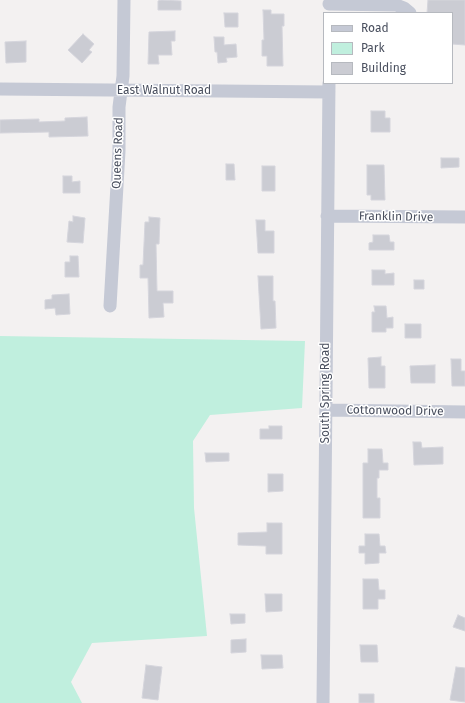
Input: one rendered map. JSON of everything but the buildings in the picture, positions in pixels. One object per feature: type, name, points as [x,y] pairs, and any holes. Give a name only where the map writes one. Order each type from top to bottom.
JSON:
[{"type":"street","name":"Queens Road","points":[[110,306],[119,107],[123,76],[124,0]]},
{"type":"street","points":[[329,6],[360,9],[396,5],[404,8],[409,12]]},
{"type":"street","name":"East Walnut Road","points":[[0,89],[121,91],[329,88]]},
{"type":"street","name":"South Spring Road","points":[[323,703],[329,88]]},
{"type":"street","name":"Franklin Drive","points":[[327,216],[465,217]]},
{"type":"street","name":"Cottonwood Drive","points":[[326,410],[465,412]]},
{"type":"green space","points":[[0,336],[305,341],[302,408],[210,415],[193,441],[194,508],[207,636],[92,643],[71,682],[82,703],[0,703]]}]
